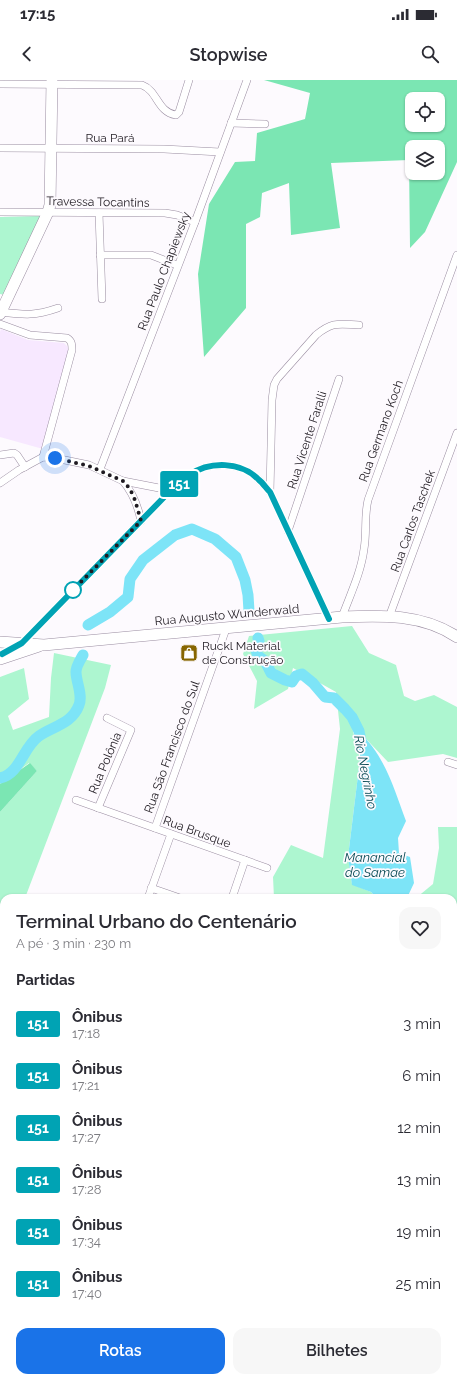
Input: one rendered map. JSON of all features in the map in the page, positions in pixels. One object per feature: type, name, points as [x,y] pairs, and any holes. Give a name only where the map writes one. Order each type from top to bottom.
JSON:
[{"type":"main road","points":[[0,317],[48,212],[51,197],[52,82]]},
{"type":"main road","name":"Rua Augusto Wunderwald","points":[[0,652],[44,644],[342,618],[389,617],[430,623],[457,637]]},
{"type":"main road","name":"Rua Augusto Wunderwald","points":[[0,652],[22,643],[44,644]]},
{"type":"street","points":[[0,84],[52,82],[142,85],[152,91],[165,111],[176,115],[179,112],[189,80]]},
{"type":"street","name":"Rua Paulo Chapiewsky","points":[[100,469],[177,265],[195,222],[247,80]]},
{"type":"street","points":[[231,122],[265,124]]},
{"type":"street","name":"Rua Pará","points":[[0,148],[164,149],[220,152]]},
{"type":"street","name":"Travessa Tocantins","points":[[0,212],[165,213],[195,222]]},
{"type":"street","points":[[99,213],[102,299]]},
{"type":"street","points":[[100,255],[151,256],[177,265]]},
{"type":"street","name":"Rua Germano Koch","points":[[342,618],[358,572],[364,549],[365,515],[368,500],[454,272],[457,255]]},
{"type":"street","points":[[0,317],[42,314],[58,308]]},
{"type":"street","points":[[0,317],[30,335],[67,338],[70,340],[72,346],[43,457]]},
{"type":"street","points":[[270,492],[272,400],[274,385],[316,334],[329,325],[359,325]]},
{"type":"street","name":"Rua Vicente Faralli","points":[[288,531],[339,379]]},
{"type":"street","name":"Rua Carlos Taschek","points":[[389,617],[457,433]]},
{"type":"street","points":[[0,455],[14,452],[24,467]]},
{"type":"street","points":[[0,483],[24,467],[43,457],[74,462],[100,469],[123,481],[172,489]]},
{"type":"street","points":[[22,643],[172,489],[188,475],[213,465],[236,467],[248,472],[258,479],[270,492],[329,619]]},
{"type":"street","points":[[123,481],[130,489],[135,500],[141,521]]},
{"type":"street","name":"Rua São Francisco do Sul","points":[[155,828],[226,628]]},
{"type":"street","name":"Rua Polônia","points":[[98,808],[131,730],[107,718]]},
{"type":"street","points":[[448,762],[457,765]]},
{"type":"street","name":"Rua Brusque","points":[[76,800],[267,868]]},
{"type":"street","points":[[149,894],[171,834]]},
{"type":"street","points":[[233,894],[245,860]]},
{"type":"street","points":[[151,888],[168,894]]},
{"type":"shaded area","points":[[1,329],[28,340],[64,343],[70,349],[43,449],[0,437]]},
{"type":"green space","points":[[264,80],[457,80],[457,162],[425,232],[410,248],[409,180],[445,180],[445,140],[405,140],[405,160],[331,163],[340,228],[291,235],[289,183],[262,193],[260,217],[246,224],[246,308],[204,357],[198,274],[209,204],[235,162],[255,161],[257,133],[305,119],[310,93]]},
{"type":"green space","points":[[42,216],[5,295],[0,294],[0,217]]},
{"type":"green space","points":[[352,626],[369,653],[396,665],[404,696],[415,701],[434,695],[457,707],[457,758],[443,754],[388,762],[351,723],[360,759],[348,857],[352,884],[373,894],[274,894],[273,877],[291,845],[323,858],[340,729],[336,692],[293,668],[288,689],[254,709],[257,681],[243,654],[249,636]]},
{"type":"green space","points":[[54,653],[111,665],[105,688],[27,894],[0,894],[0,812],[37,771],[29,763],[0,784],[0,677],[24,668],[29,699],[8,716],[13,730],[49,717]]},
{"type":"green space","points":[[30,763],[37,771],[0,812],[0,784]]},
{"type":"green space","points":[[438,827],[457,827],[457,894],[421,894],[433,884],[439,848]]},
{"type":"water","name":"Manancial do Samae","points":[[358,731],[375,751],[388,773],[406,821],[398,838],[399,853],[410,857],[414,883],[409,894],[373,894],[352,885],[348,857],[360,759],[360,741]]},
{"type":"waterway","name":"Rio Negrinho","points":[[88,625],[110,612],[128,597],[130,579],[143,560],[175,535],[192,529],[215,539],[236,557],[245,580],[249,611]]},
{"type":"waterway","name":"Rio Negrinho","points":[[258,638],[259,641],[256,650],[258,656],[265,661],[271,673],[292,682],[296,676],[302,674],[313,683],[325,697],[334,698],[352,717],[359,731],[362,746]]},
{"type":"waterway","name":"Rio Negrinho","points":[[0,778],[7,775],[17,766],[29,747],[39,736],[67,721],[76,711],[80,701],[76,670],[83,655]]},
{"type":"bus line","name":"151","points":[[2,654],[22,643],[172,489],[188,475],[213,465],[236,467],[248,472],[258,479],[270,492],[329,619]]},
{"type":"place","name":"Ruckl Material de Construção","points":[[189,653]]},
{"type":"route","points":[[55,458],[100,469],[123,481],[130,489],[135,500],[139,509],[141,521],[73,590]]}]
